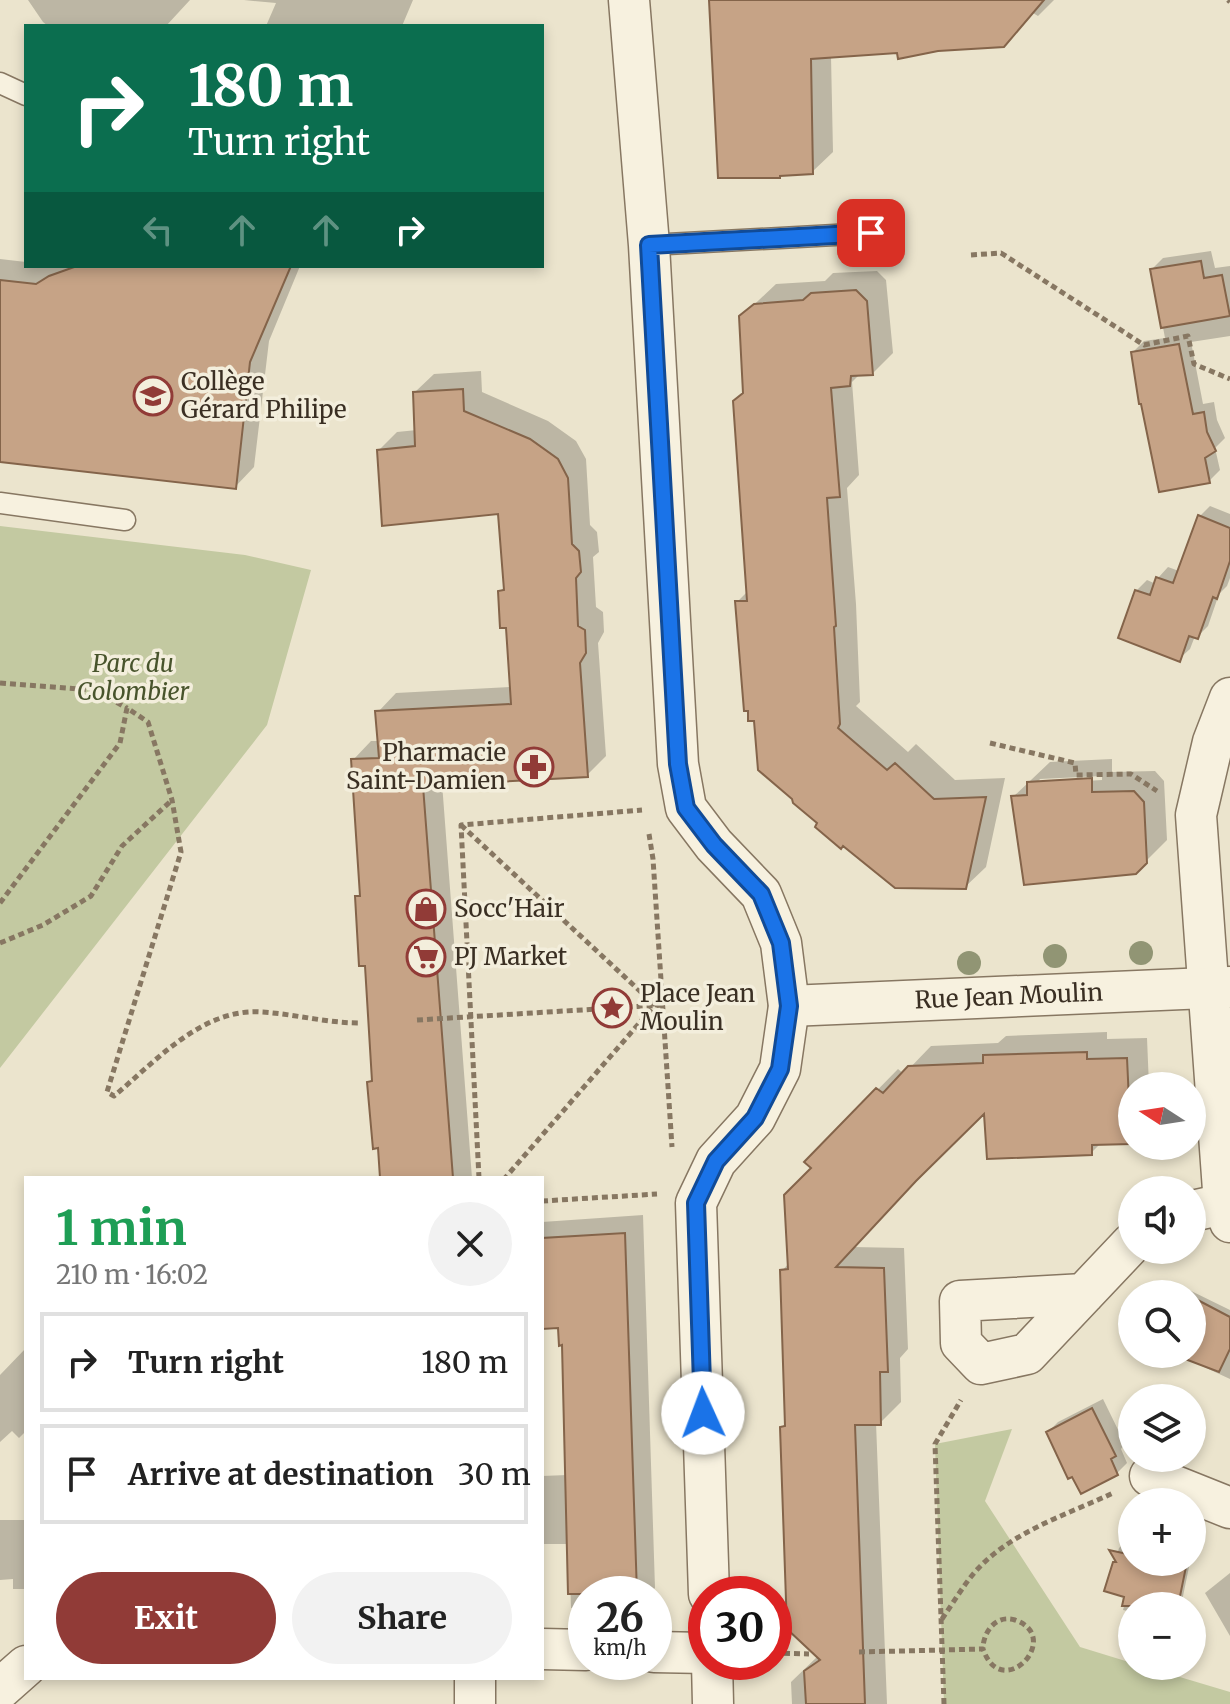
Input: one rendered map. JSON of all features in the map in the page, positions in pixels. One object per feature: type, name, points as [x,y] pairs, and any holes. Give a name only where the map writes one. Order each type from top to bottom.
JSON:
[{"type":"street","points":[[629,0],[649,245],[678,764],[686,808],[714,845],[761,894],[781,943],[789,1006],[780,1069],[755,1118],[716,1161],[696,1203],[708,1576]]},
{"type":"street","points":[[1215,1212],[1218,988],[1196,815],[1213,742],[1230,698]]},
{"type":"street","name":"Rue Jean Moulin","points":[[789,1006],[1218,988]]},
{"type":"street","points":[[1084,1294],[960,1301],[961,1343],[981,1364],[1027,1354],[1084,1294],[1118,1258]]},
{"type":"street","points":[[1150,1476],[1230,1508]]},
{"type":"street","points":[[544,1649],[568,1650]]},
{"type":"street","points":[[0,1689],[24,1668]]},
{"type":"street","points":[[475,1680],[475,1704]]},
{"type":"street","points":[[712,1680],[713,1704]]},
{"type":"lane","points":[[0,83],[24,94]]},
{"type":"lane","points":[[649,245],[871,233]]},
{"type":"lane","points":[[0,503],[125,520]]},
{"type":"path","points":[[971,255],[1001,253],[1144,345],[1188,336],[1194,364],[1230,379]]},
{"type":"path","points":[[0,683],[94,690],[148,722],[172,800],[181,852],[107,1092],[114,1096],[189,1033],[224,1016],[261,1012],[332,1023],[360,1023]]},
{"type":"path","points":[[0,903],[120,743],[127,708]]},
{"type":"path","points":[[990,743],[1075,763],[1076,775],[1131,774],[1196,815]]},
{"type":"path","points":[[643,796],[653,859],[671,1157]]},
{"type":"path","points":[[0,943],[43,925],[91,896],[122,846],[172,800]]},
{"type":"path","points":[[461,825],[644,810]]},
{"type":"path","points":[[461,825],[655,1005]]},
{"type":"path","points":[[461,825],[479,1176]]},
{"type":"path","points":[[507,1176],[655,1005]]},
{"type":"path","points":[[417,1020],[663,1005]]},
{"type":"path","points":[[544,1201],[666,1194]]},
{"type":"path","points":[[944,1704],[935,1444],[981,1364]]},
{"type":"path","points":[[941,1620],[971,1576],[1017,1537],[1150,1476]]},
{"type":"path","points":[[1013,1619],[1025,1626],[1033,1636],[1033,1651],[1024,1666],[1010,1671],[995,1668],[986,1660],[983,1649],[983,1639],[989,1628],[1001,1620],[1013,1619]]},
{"type":"path","points":[[859,1652],[983,1649]]},
{"type":"path","points":[[792,1654],[809,1654]]},
{"type":"green space","name":"Parc du Colombier","points":[[0,526],[245,555],[311,570],[267,725],[0,1068]]},
{"type":"green space","points":[[1012,1429],[985,1501],[1080,1647],[1118,1659],[1118,1680],[1190,1680],[1230,1692],[1230,1704],[944,1704],[935,1444]]},
{"type":"building","points":[[709,0],[1044,0],[1004,47],[938,51],[898,59],[897,53],[811,59],[813,174],[780,178],[718,178]]},
{"type":"building","points":[[1201,261],[1204,278],[1222,275],[1230,316],[1161,328],[1150,269]]},
{"type":"building","points":[[71,268],[290,268],[250,362],[236,489],[0,462],[0,280],[36,284]]},
{"type":"building","points":[[856,290],[867,301],[873,375],[851,376],[850,386],[831,388],[840,497],[827,498],[836,626],[838,728],[887,770],[895,763],[934,799],[986,797],[966,889],[895,888],[843,846],[841,849],[815,827],[817,823],[792,799],[758,770],[754,721],[748,721],[748,711],[744,711],[735,601],[747,601],[733,401],[743,393],[739,316],[754,304],[803,300],[811,293]]},
{"type":"building","points":[[1179,344],[1193,414],[1204,412],[1207,432],[1216,451],[1205,458],[1210,483],[1159,492],[1131,352]]},
{"type":"building","points":[[463,389],[464,411],[530,439],[558,459],[568,478],[572,544],[579,551],[581,572],[576,578],[578,626],[585,630],[586,653],[580,663],[588,777],[423,786],[453,1176],[380,1176],[378,1148],[373,1149],[367,1082],[372,1081],[365,966],[359,966],[355,896],[360,896],[351,759],[379,758],[375,711],[511,704],[506,628],[500,628],[498,591],[504,590],[498,514],[382,526],[377,450],[415,446],[413,392]]},
{"type":"building","points":[[1198,515],[1230,528],[1230,561],[1198,639],[1189,636],[1180,662],[1118,638],[1135,590],[1150,595],[1156,577],[1173,583]]},
{"type":"building","points":[[1092,778],[1092,792],[1134,791],[1144,802],[1147,863],[1136,874],[1024,885],[1011,796],[1027,795],[1027,782]]},
{"type":"building","points":[[1087,1052],[1087,1059],[1127,1058],[1128,1072],[1118,1072],[1118,1144],[1092,1145],[1092,1155],[987,1159],[984,1114],[836,1267],[884,1268],[888,1372],[880,1372],[881,1425],[855,1425],[865,1704],[806,1704],[804,1671],[820,1660],[792,1634],[792,1576],[785,1576],[780,1427],[785,1426],[780,1270],[788,1269],[784,1195],[811,1168],[804,1162],[876,1088],[883,1093],[908,1066],[983,1063],[983,1055]]},
{"type":"building","points":[[625,1233],[636,1576],[568,1576],[568,1594],[562,1345],[559,1346],[558,1328],[544,1329],[544,1238]]},
{"type":"building","points":[[1206,1304],[1230,1317],[1230,1349],[1219,1372],[1206,1367]]},
{"type":"building","points":[[1092,1408],[1116,1456],[1111,1459],[1118,1475],[1081,1494],[1072,1477],[1068,1479],[1046,1432]]},
{"type":"building","points":[[1109,1550],[1118,1552],[1118,1576],[1184,1576],[1181,1592],[1118,1592],[1118,1595],[1104,1591],[1113,1562],[1116,1562]]},
{"type":"place","name":"Collège Gérard Philipe","points":[[153,396]]},
{"type":"place","name":"Pharmacie Saint-Damien","points":[[534,767]]},
{"type":"place","name":"Socc'Hair","points":[[426,909]]},
{"type":"place","name":"PJ Market","points":[[426,957]]},
{"type":"place","name":"Place Jean Moulin","points":[[612,1008]]},
{"type":"route","points":[[703,1413],[696,1203],[716,1161],[755,1118],[780,1069],[789,1006],[781,943],[761,894],[714,845],[686,808],[678,764],[649,245],[871,233]]}]
